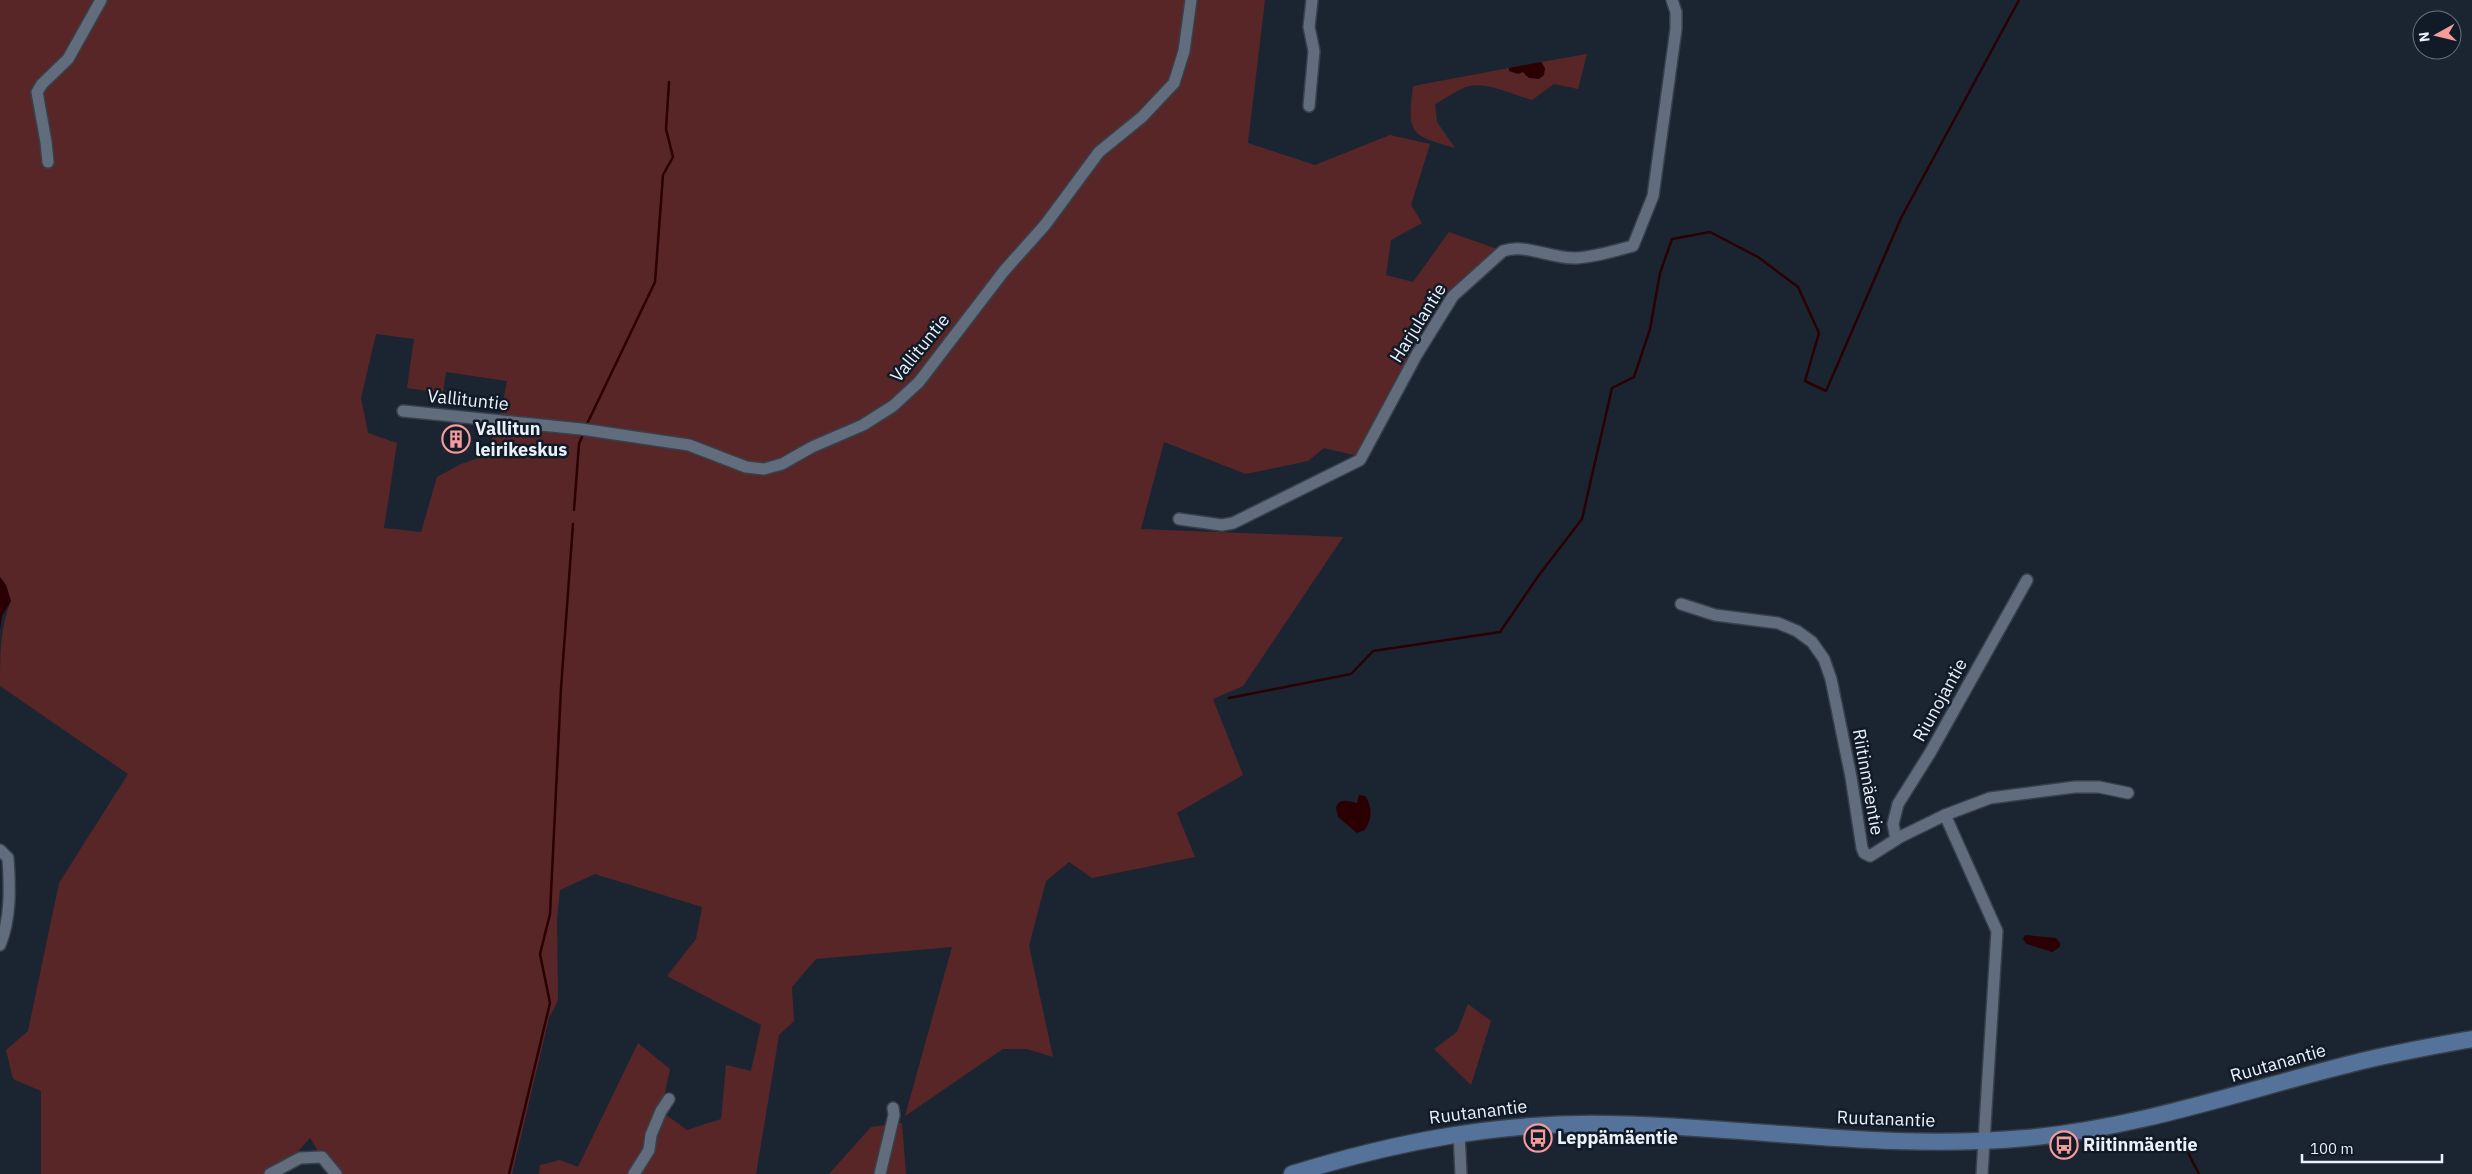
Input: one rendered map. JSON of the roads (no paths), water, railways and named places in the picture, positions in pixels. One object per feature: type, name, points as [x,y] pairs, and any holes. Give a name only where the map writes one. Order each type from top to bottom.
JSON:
[{"type":"street","points":[[48,162],[37,92],[42,84],[68,59],[101,0]]},
{"type":"street","name":"Vallituntie","points":[[403,411],[585,430],[689,445],[746,467],[764,469],[782,464],[812,447],[842,436],[893,406],[919,382],[1004,271],[1046,225],[1099,152],[1142,117],[1174,83],[1184,51],[1191,0]]},
{"type":"street","points":[[1309,106],[1314,51],[1309,27],[1312,0]]},
{"type":"street","name":"Harjulantie","points":[[1179,519],[1222,525],[1233,523],[1360,460],[1417,354],[1453,296],[1503,251],[1511,248],[1520,248],[1549,256],[1575,258],[1604,254],[1633,246],[1654,196],[1676,29],[1676,12],[1672,0]]},
{"type":"street","name":"Riunojantie","points":[[1896,839],[1893,824],[1898,804],[1930,753],[2027,580]]},
{"type":"street","name":"Riitinmäentie","points":[[1682,604],[1715,615],[1778,623],[1796,631],[1812,642],[1824,659],[1831,679],[1864,853],[1874,855],[1896,839],[1945,815],[1975,803],[2008,795],[2074,787],[2099,787],[2128,793]]},
{"type":"street","points":[[1945,815],[1997,931],[1982,1174]]},
{"type":"street","points":[[0,850],[8,858],[10,888],[7,927],[0,945]]},
{"type":"street","name":"Ruutanantie","points":[[1292,1174],[1391,1146],[1459,1133],[1538,1125],[1605,1124],[1932,1142],[2034,1137],[2126,1123],[2185,1109],[2355,1062],[2472,1039]]},
{"type":"street","points":[[634,1174],[649,1150],[651,1135],[661,1111],[669,1099]]},
{"type":"street","points":[[880,1174],[894,1115],[893,1108]]},
{"type":"street","points":[[1459,1133],[1461,1174]]},
{"type":"street","points":[[270,1174],[300,1158],[322,1157],[336,1174]]},
{"type":"waterway","points":[[1229,698],[1351,674],[1373,651],[1500,632],[1539,575],[1582,519],[1612,388],[1634,377],[1650,329],[1660,273],[1672,239],[1710,232],[1758,257],[1798,287],[1819,333],[1805,381],[1826,391],[1901,218],[2019,0]]},
{"type":"waterway","points":[[586,426],[655,282],[663,175],[673,157],[666,129],[669,82]]},
{"type":"waterway","points":[[574,510],[579,444],[583,434]]},
{"type":"waterway","points":[[509,1174],[550,1003],[540,954],[550,914],[561,688],[573,524]]},
{"type":"waterway","points":[[2183,1143],[2199,1174]]},
{"type":"place","name":"Vallitun leirikeskus","points":[[456,439]]},
{"type":"place","name":"Leppämäentie","points":[[1538,1138]]},
{"type":"place","name":"Riitinmäentie","points":[[2064,1145]]}]
